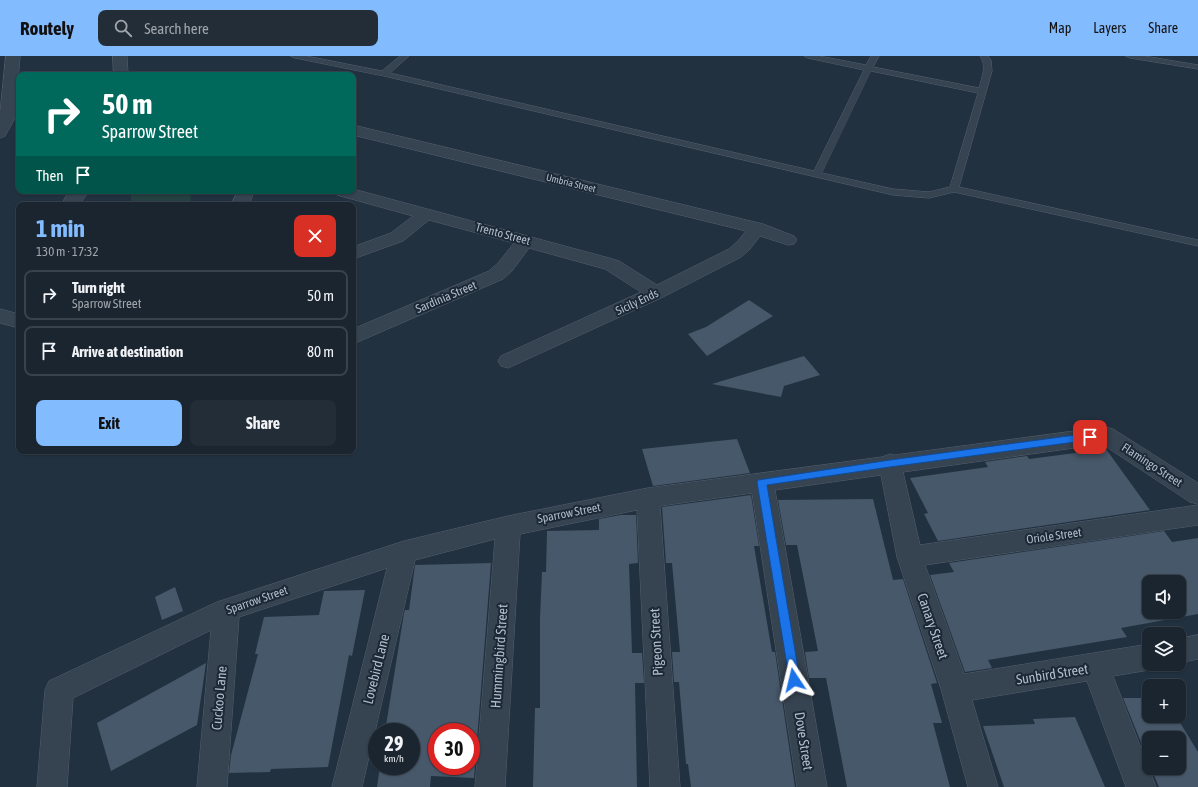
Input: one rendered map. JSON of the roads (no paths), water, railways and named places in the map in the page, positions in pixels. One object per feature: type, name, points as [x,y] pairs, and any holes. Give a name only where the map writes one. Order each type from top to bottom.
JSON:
[{"type":"street","points":[[0,133],[7,118],[14,56]]},
{"type":"street","points":[[121,72],[123,57]]},
{"type":"street","name":"Umbria Street","points":[[356,131],[757,228],[788,240]]},
{"type":"street","points":[[71,202],[78,194]]},
{"type":"street","name":"Trento Street","points":[[353,194],[526,240],[612,265],[656,293]]},
{"type":"street","points":[[356,252],[397,237],[410,228],[425,214]]},
{"type":"street","name":"Sicily Ends","points":[[508,361],[656,293],[735,253],[744,245],[757,228]]},
{"type":"street","name":"Sardinia Street","points":[[356,336],[496,275],[505,267],[526,240]]},
{"type":"street","points":[[0,316],[16,320]]},
{"type":"street","name":"Sparrow Street","points":[[52,787],[59,690],[226,610],[404,552],[508,526],[648,498],[890,463],[1105,435]]},
{"type":"street","name":"Flamingo Street","points":[[1105,435],[1198,495]]},
{"type":"street","name":"Canary Street","points":[[890,463],[910,557],[955,689],[983,787]]},
{"type":"street","name":"Dove Street","points":[[762,482],[812,787]]},
{"type":"street","name":"Pigeon Street","points":[[648,498],[665,787]]},
{"type":"street","name":"Oriole Street","points":[[910,557],[1198,515]]},
{"type":"street","name":"Hummingbird Street","points":[[490,787],[508,526]]},
{"type":"street","name":"Lovebird Lane","points":[[347,787],[404,552]]},
{"type":"street","name":"Cuckoo Lane","points":[[212,787],[226,610]]},
{"type":"street","points":[[1186,650],[1198,647]]},
{"type":"street","name":"Sunbird Street","points":[[955,689],[1142,658]]},
{"type":"street","points":[[1095,667],[1141,787]]},
{"type":"lane","points":[[295,56],[384,74],[817,173],[893,192],[929,195],[954,189],[1198,243]]},
{"type":"lane","points":[[384,74],[405,56]]},
{"type":"lane","points":[[808,56],[869,67],[982,91]]},
{"type":"lane","points":[[817,173],[875,56]]},
{"type":"lane","points":[[954,189],[988,71],[987,60],[984,56]]},
{"type":"lane","points":[[1130,56],[1198,67]]}]
